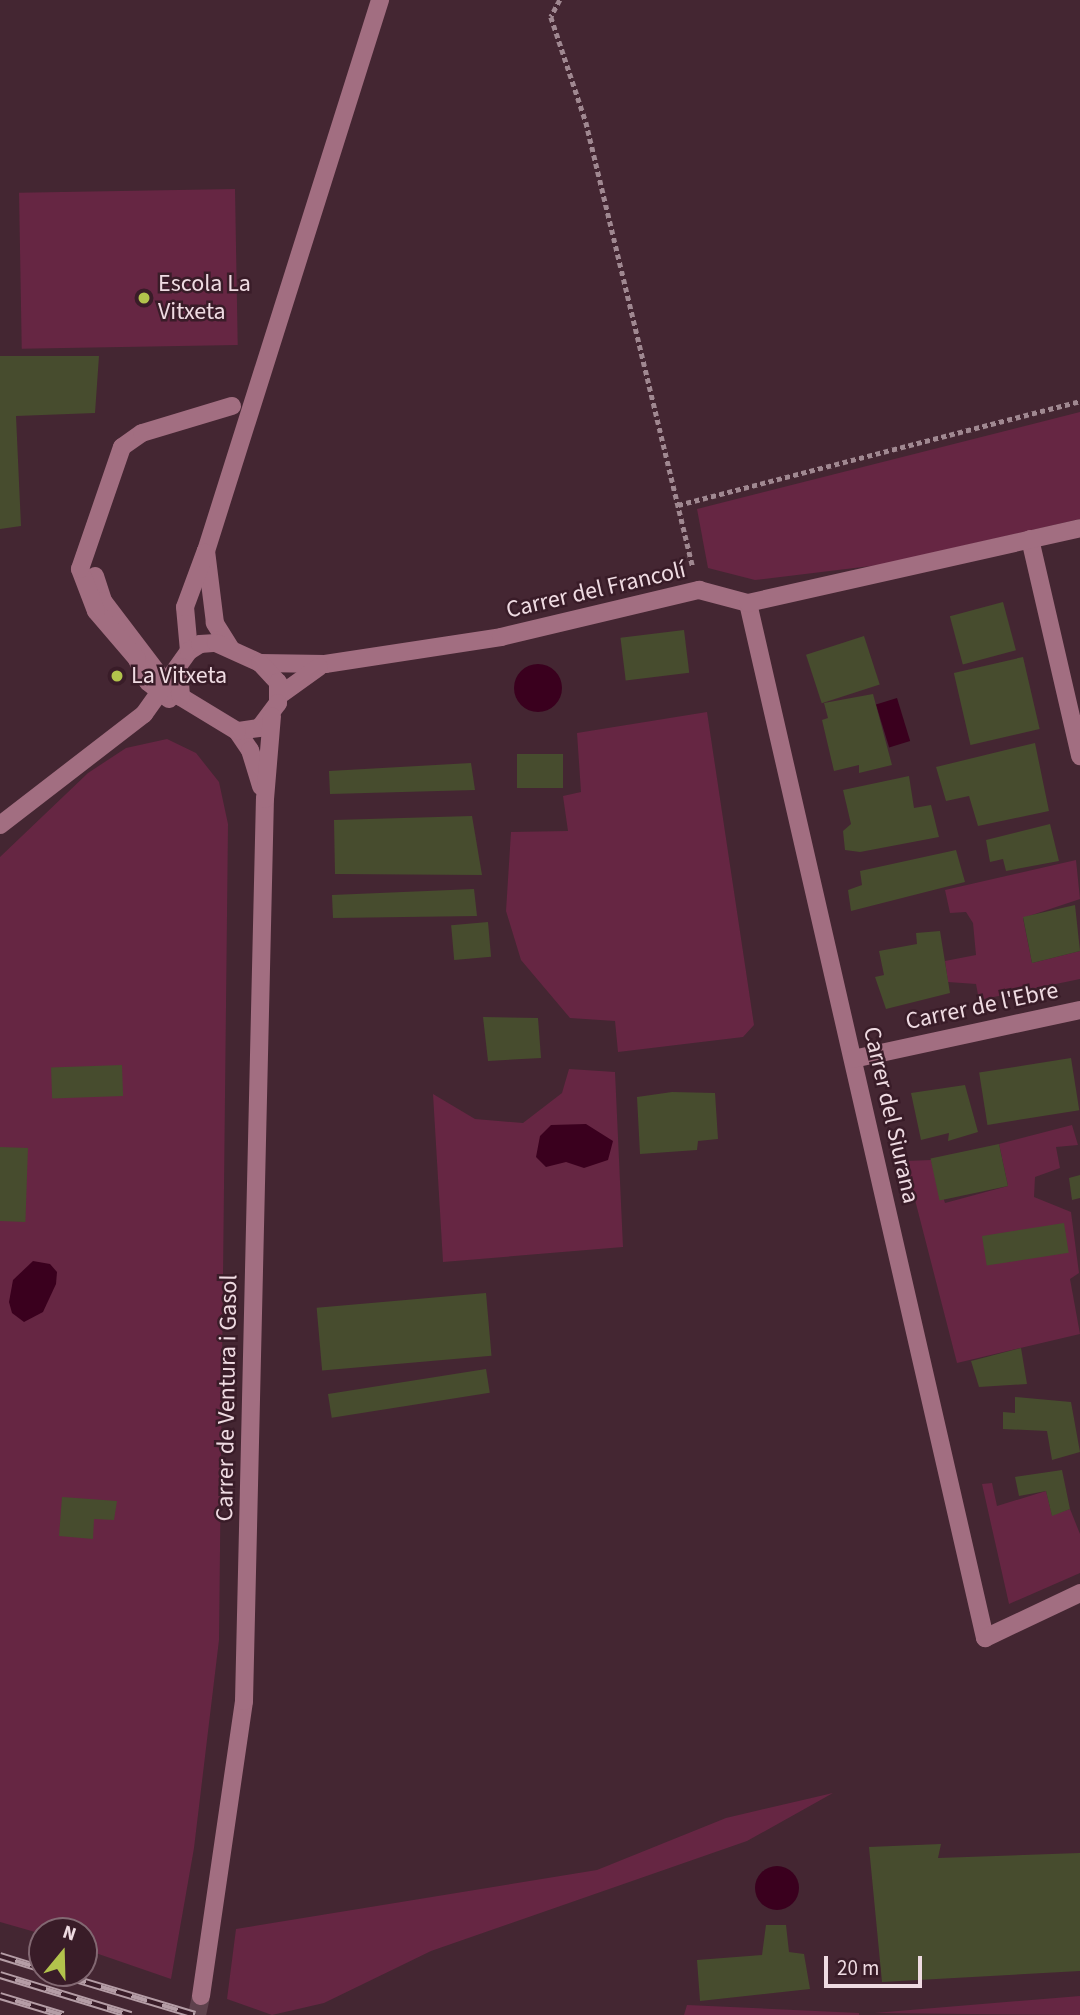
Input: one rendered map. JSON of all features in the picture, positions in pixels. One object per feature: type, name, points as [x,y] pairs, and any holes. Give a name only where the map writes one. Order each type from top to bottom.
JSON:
[{"type":"street","points":[[189,651],[185,607],[247,429],[380,0]]},
{"type":"street","points":[[0,825],[171,692],[179,667],[189,651],[208,643],[231,649],[260,663],[278,682],[280,695],[272,716],[259,728],[237,731],[171,692],[88,597],[80,569],[91,530],[122,447],[142,433],[232,406]]},
{"type":"street","name":"Carrer del Francolí","points":[[260,663],[325,664],[501,637],[698,590],[748,603],[1080,528]]},
{"type":"street","points":[[1030,540],[1080,756]]},
{"type":"street","points":[[206,551],[215,622],[231,649]]},
{"type":"street","points":[[94,576],[103,601],[135,637],[171,692]]},
{"type":"street","name":"Carrer del Siurana","points":[[748,603],[985,1638],[1080,1593]]},
{"type":"street","points":[[126,617],[135,637]]},
{"type":"street","name":"Carrer del Francolí","points":[[280,695],[325,664]]},
{"type":"street","points":[[144,714],[171,692]]},
{"type":"street","name":"Carrer de Ventura i Gasol","points":[[201,1996],[244,1701],[265,799],[272,716]]},
{"type":"street","name":"Carrer de Ventura i Gasol","points":[[237,731],[250,750],[265,799]]},
{"type":"street","name":"Carrer de l'Ebre","points":[[853,1059],[1080,1010]]},
{"type":"path","points":[[560,0],[551,18],[586,122],[698,590]]},
{"type":"path","points":[[678,505],[1080,401]]},
{"type":"shaded area","points":[[235,189],[238,345],[22,349],[19,193]]},
{"type":"shaded area","points":[[1080,412],[1080,519],[879,565],[755,580],[708,568],[697,509]]},
{"type":"shaded area","points":[[538,664],[555,671],[562,688],[555,705],[538,712],[521,705],[514,688],[521,671]]},
{"type":"shaded area","points":[[897,698],[910,741],[889,747],[876,704]]},
{"type":"shaded area","points":[[707,712],[754,1025],[743,1037],[618,1052],[615,1021],[570,1018],[521,960],[506,911],[511,832],[568,831],[563,796],[581,792],[577,733]]},
{"type":"shaded area","points":[[167,739],[196,753],[219,782],[228,824],[219,1640],[194,1848],[171,1979],[98,1954],[98,1917],[28,1917],[28,1930],[0,1922],[0,857],[88,773],[126,748]]},
{"type":"shaded area","points":[[1076,860],[1080,899],[1023,918],[1032,963],[1080,951],[1080,979],[979,1000],[976,984],[948,982],[945,961],[976,955],[973,923],[966,912],[950,913],[945,890]]},
{"type":"shaded area","points":[[569,1069],[615,1072],[623,1247],[443,1262],[433,1094],[475,1119],[523,1123],[562,1093]]},
{"type":"shaded area","points":[[586,1124],[613,1141],[608,1160],[584,1168],[566,1162],[546,1167],[536,1157],[540,1136],[551,1125]]},
{"type":"shaded area","points":[[1072,1125],[1078,1145],[1056,1147],[1060,1168],[1035,1177],[1034,1197],[1071,1212],[1079,1273],[1070,1279],[1080,1334],[957,1363],[905,1161],[931,1160],[945,1203],[1008,1186],[999,1144]]},
{"type":"shaded area","points":[[33,1261],[50,1264],[57,1272],[56,1284],[43,1312],[24,1322],[12,1313],[9,1302],[13,1280]]},
{"type":"shaded area","points":[[992,1483],[997,1506],[1046,1491],[1052,1515],[1070,1509],[1080,1534],[1080,1573],[1009,1604],[982,1484]]},
{"type":"shaded area","points":[[833,1793],[747,1841],[431,1951],[324,2003],[272,2015],[227,1999],[236,1929],[597,1870],[726,1818]]},
{"type":"shaded area","points":[[777,1866],[792,1873],[799,1888],[792,1903],[777,1910],[762,1903],[755,1888],[762,1873]]},
{"type":"shaded area","points":[[1080,1996],[1080,2015],[874,2013]]},
{"type":"shaded area","points":[[687,2005],[859,2013],[859,2015],[684,2015]]},
{"type":"building","points":[[0,356],[99,356],[95,413],[16,416],[21,526],[0,529]]},
{"type":"building","points":[[1003,602],[1016,650],[963,665],[950,616]]},
{"type":"building","points":[[684,630],[689,673],[626,680],[620,638]]},
{"type":"building","points":[[864,636],[880,685],[822,703],[806,655]]},
{"type":"building","points":[[1023,657],[1040,729],[970,745],[954,673]]},
{"type":"building","points":[[873,694],[892,765],[859,773],[859,765],[834,771],[822,720],[828,718],[824,703]]},
{"type":"building","points":[[1035,743],[1049,811],[978,826],[969,796],[946,801],[936,767]]},
{"type":"building","points":[[517,754],[563,754],[563,788],[517,788]]},
{"type":"building","points":[[471,763],[475,790],[330,794],[329,771]]},
{"type":"building","points":[[909,776],[914,808],[931,805],[939,837],[860,852],[845,850],[843,831],[851,824],[843,790]]},
{"type":"building","points":[[472,816],[482,875],[335,874],[334,820]]},
{"type":"building","points":[[1050,824],[1059,861],[1006,871],[1003,859],[990,862],[986,840]]},
{"type":"building","points":[[956,850],[965,882],[851,911],[848,890],[862,885],[860,871]]},
{"type":"building","points":[[474,889],[477,916],[333,918],[332,895]]},
{"type":"building","points":[[1075,905],[1080,951],[1032,963],[1023,917]]},
{"type":"building","points":[[488,922],[491,957],[454,960],[451,925]]},
{"type":"building","points":[[940,931],[950,993],[886,1009],[875,977],[884,975],[879,951],[917,944],[916,933]]},
{"type":"building","points":[[483,1017],[538,1018],[541,1058],[488,1061]]},
{"type":"building","points":[[1071,1058],[1079,1110],[987,1125],[979,1073]]},
{"type":"building","points":[[122,1065],[123,1096],[52,1098],[51,1067]]},
{"type":"building","points":[[965,1085],[978,1132],[948,1141],[949,1133],[921,1140],[911,1093]]},
{"type":"building","points":[[672,1092],[715,1093],[718,1139],[698,1141],[697,1150],[640,1154],[637,1097]]},
{"type":"building","points":[[999,1144],[1008,1186],[939,1201],[931,1159]]},
{"type":"building","points":[[0,1147],[28,1148],[25,1222],[0,1221]]},
{"type":"building","points":[[1080,1175],[1080,1198],[1072,1200],[1069,1178]]},
{"type":"building","points":[[1064,1223],[1069,1253],[987,1266],[982,1236]]},
{"type":"building","points":[[486,1293],[491,1356],[322,1371],[317,1308]]},
{"type":"building","points":[[1021,1348],[1027,1384],[979,1387],[971,1361]]},
{"type":"building","points":[[486,1369],[490,1393],[332,1418],[328,1394]]},
{"type":"building","points":[[1015,1397],[1071,1402],[1080,1452],[1052,1460],[1047,1431],[1003,1429],[1003,1412],[1015,1413]]},
{"type":"building","points":[[1062,1470],[1070,1509],[1052,1516],[1046,1491],[1019,1496],[1015,1477]]},
{"type":"building","points":[[62,1497],[117,1501],[114,1520],[94,1519],[93,1539],[59,1536]]},
{"type":"building","points":[[941,1844],[938,1858],[1080,1853],[1080,1971],[882,1982],[869,1847]]},
{"type":"building","points":[[766,1925],[786,1925],[789,1952],[804,1954],[810,1989],[700,2001],[697,1960],[762,1955]]},
{"type":"tunnel","points":[[197,2015],[201,1996]]},
{"type":"railway","points":[[0,1956],[28,1965]]},
{"type":"railway","points":[[0,1975],[131,2015]]},
{"type":"railway","points":[[98,1986],[195,2015]]},
{"type":"railway","points":[[0,1996],[63,2015]]},
{"type":"place","name":"Escola La Vitxeta","points":[[144,298]]},
{"type":"place","name":"La Vitxeta","points":[[117,676]]}]
